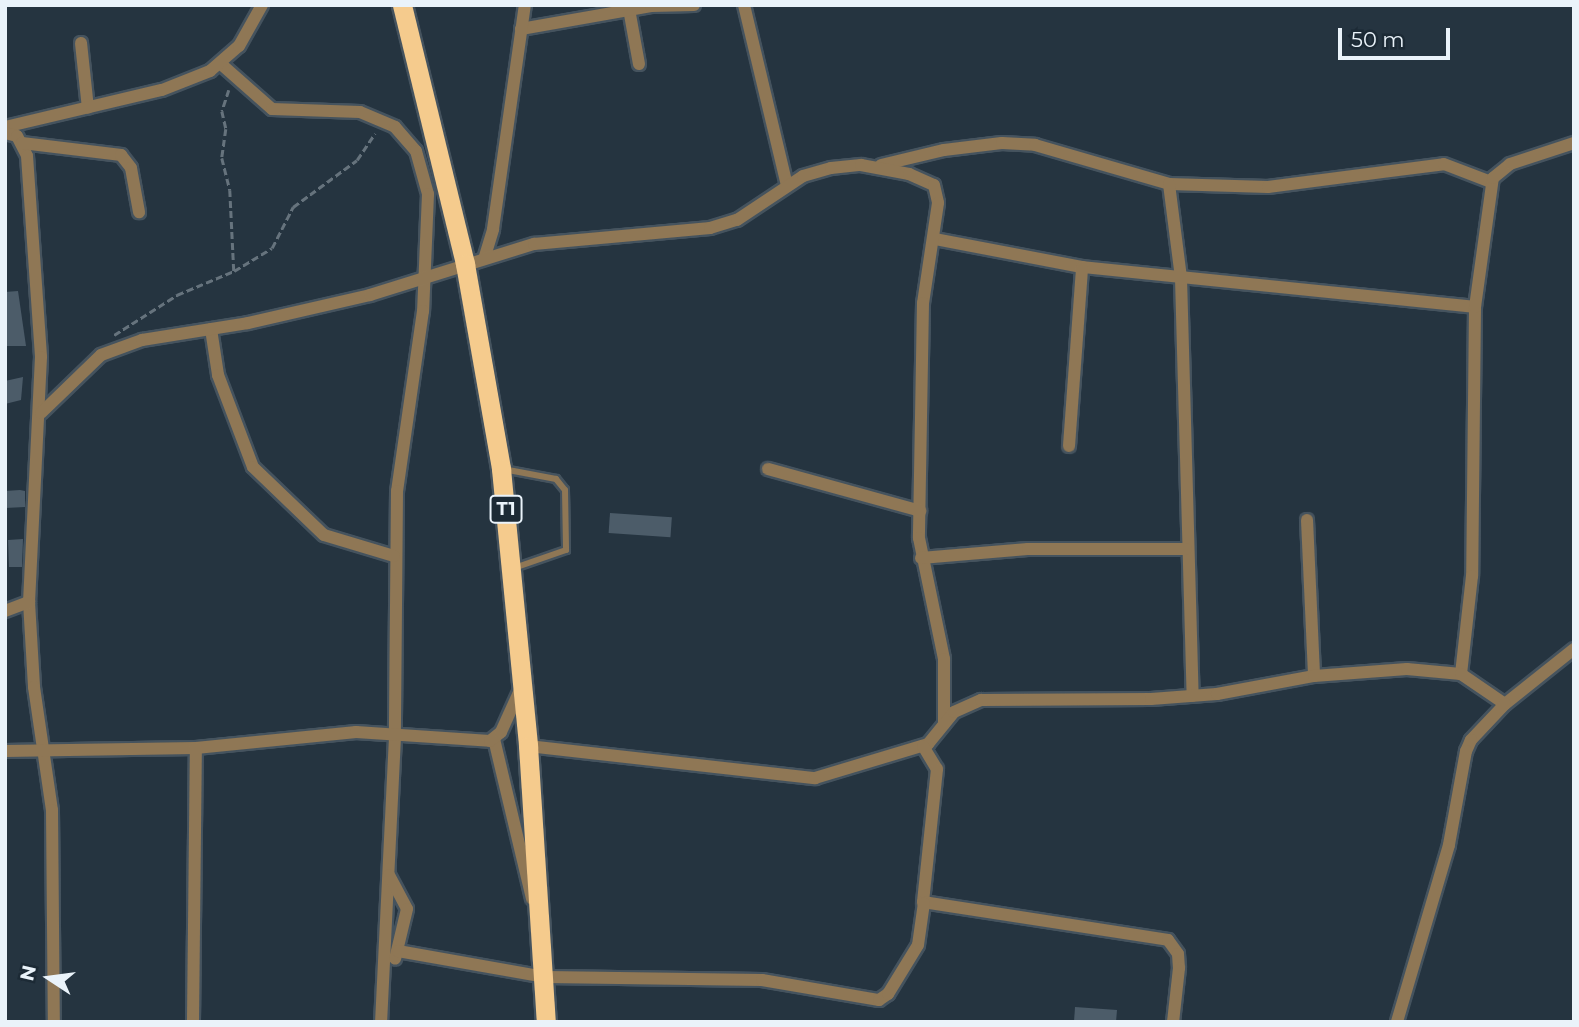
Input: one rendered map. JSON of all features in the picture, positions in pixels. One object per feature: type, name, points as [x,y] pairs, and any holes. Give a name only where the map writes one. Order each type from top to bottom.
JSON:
[{"type":"highway","name":"T1","points":[[402,5],[465,264],[501,469],[513,569],[528,746],[546,977],[546,1022]]},
{"type":"street","points":[[5,127],[173,86],[219,66],[239,46],[262,5]]},
{"type":"street","points":[[485,256],[493,229],[526,5]]},
{"type":"street","points":[[521,29],[629,9],[694,5]]},
{"type":"street","points":[[744,5],[787,185]]},
{"type":"street","points":[[629,9],[639,64]]},
{"type":"street","points":[[81,43],[88,108]]},
{"type":"street","points":[[219,66],[272,109],[360,112],[383,121],[406,136],[421,162],[429,220],[426,276],[402,439],[394,556],[395,737],[381,1022]]},
{"type":"street","points":[[5,133],[22,143],[121,155],[131,168],[139,212]]},
{"type":"street","points":[[22,143],[30,174],[41,413],[29,602],[34,687],[46,750],[55,900],[54,1022]]},
{"type":"street","points":[[1461,674],[1472,576],[1475,307],[1492,182],[1501,169],[1574,143]]},
{"type":"street","points":[[41,413],[101,355],[142,340],[211,329],[370,295],[485,256],[534,244],[710,228],[737,220],[787,185],[831,168],[874,166],[944,150],[1035,145],[1169,184],[1268,187],[1444,164],[1492,182]]},
{"type":"street","points":[[874,166],[933,185],[938,203],[935,239],[923,303],[920,510],[921,558],[944,659],[944,723]]},
{"type":"street","points":[[1169,184],[1181,278],[1186,549],[1193,696]]},
{"type":"street","points":[[935,239],[1082,267],[1292,286],[1475,307]]},
{"type":"street","points":[[1069,446],[1082,267]]},
{"type":"street","points":[[211,329],[218,375],[239,439],[261,476],[284,492],[324,535],[394,556]]},
{"type":"street","points":[[768,470],[920,510]]},
{"type":"street","points":[[1307,520],[1314,676]]},
{"type":"street","points":[[921,558],[1028,550],[1186,549]]},
{"type":"street","points":[[5,611],[29,602]]},
{"type":"street","points":[[1397,1022],[1449,845],[1466,751],[1471,740],[1505,704],[1574,649]]},
{"type":"street","points":[[528,746],[815,778],[923,746],[935,738],[944,723],[966,705],[996,698],[1193,696],[1314,676],[1407,669],[1461,674],[1505,704]]},
{"type":"street","points":[[521,686],[494,739],[529,889],[542,925]]},
{"type":"street","points":[[5,751],[196,748],[356,732],[395,737],[494,739]]},
{"type":"street","points":[[398,951],[546,977],[762,980],[879,1000],[888,994],[918,944],[937,769],[923,746]]},
{"type":"street","points":[[194,1022],[196,748]]},
{"type":"street","points":[[383,999],[408,909],[389,875]]},
{"type":"street","points":[[924,903],[1168,940],[1178,954],[1179,968],[1173,1022]]},
{"type":"lane","points":[[501,469],[556,480],[565,490],[566,550],[513,569]]},
{"type":"path","points":[[219,66],[230,96],[222,111],[226,128],[222,158],[230,190],[234,271]]},
{"type":"path","points":[[107,340],[177,295],[234,271],[272,248],[293,207],[357,160],[383,121]]},
{"type":"building","points":[[18,291],[26,346],[5,346],[5,292]]},
{"type":"building","points":[[23,377],[21,400],[5,404],[5,381]]},
{"type":"building","points":[[5,491],[25,491],[25,507],[5,508]]},
{"type":"building","points":[[610,513],[672,517],[670,537],[609,533]]},
{"type":"building","points":[[23,539],[22,567],[9,567],[8,540]]},
{"type":"building","points":[[1075,1007],[1117,1010],[1116,1022],[1074,1022]]}]
